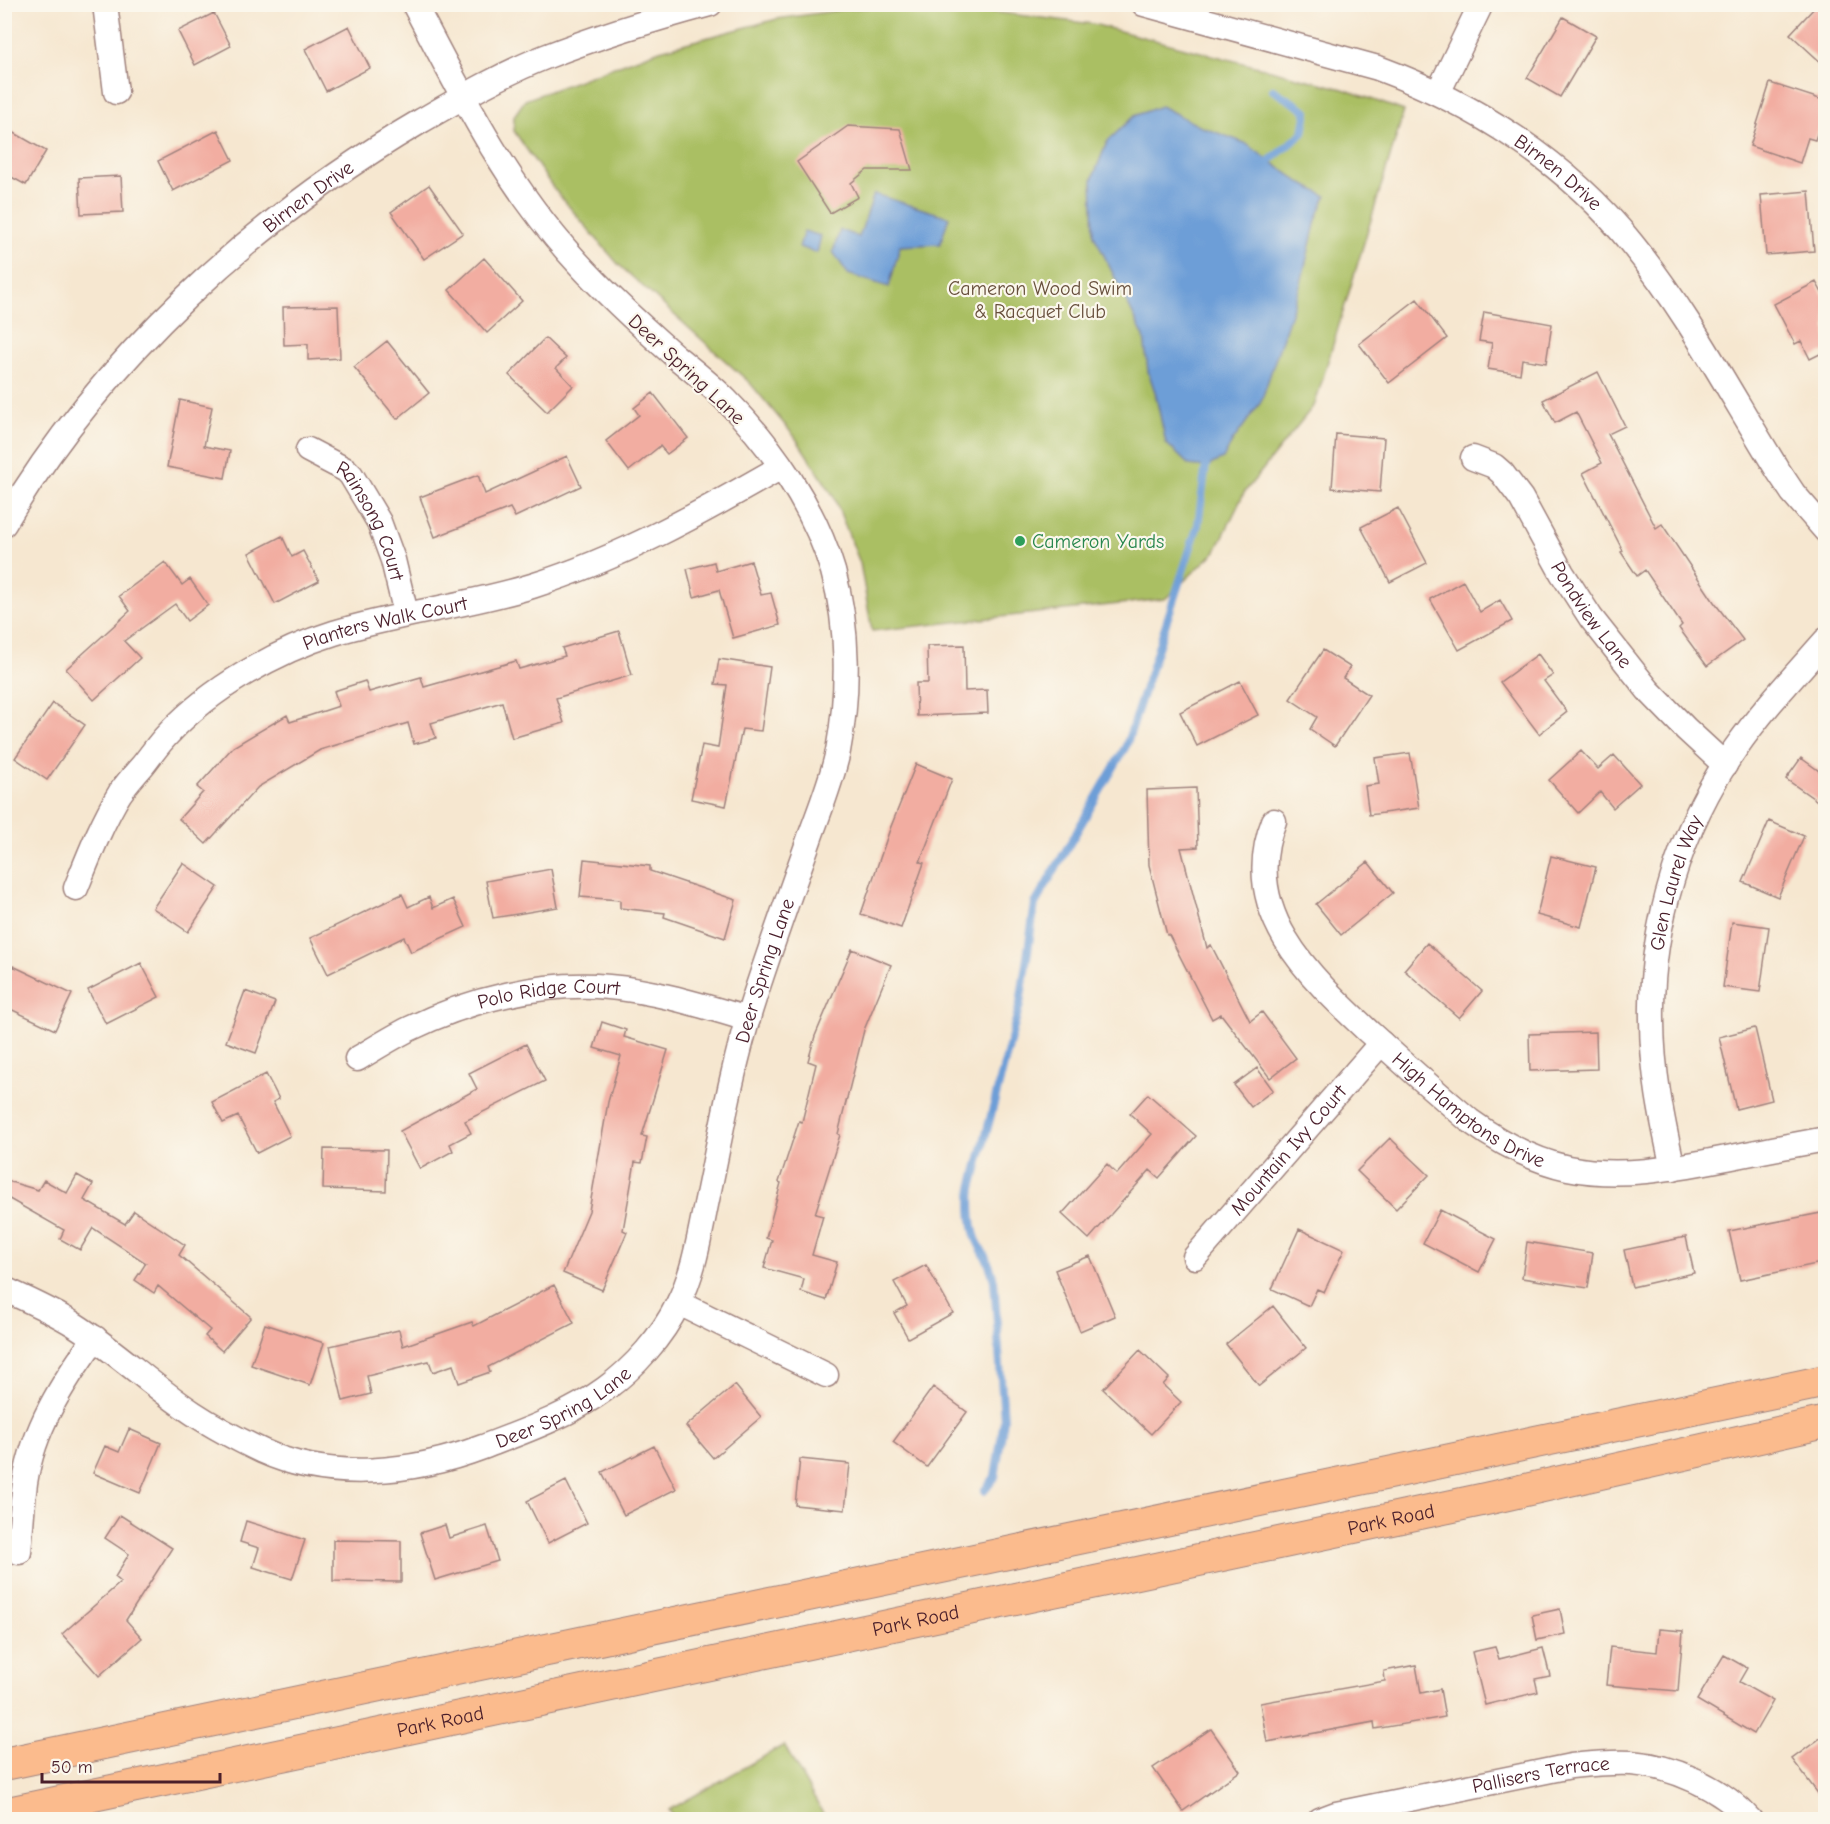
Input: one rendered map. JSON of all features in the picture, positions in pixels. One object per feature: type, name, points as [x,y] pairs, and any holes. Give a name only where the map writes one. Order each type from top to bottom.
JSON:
[{"type":"main road","points":[[4,1764],[1826,1381]]},
{"type":"main road","name":"Park Road","points":[[4,1814],[1457,1505],[1826,1422]]},
{"type":"street","points":[[105,4],[117,92]]},
{"type":"street","name":"Deer Spring Lane","points":[[4,1289],[47,1309],[94,1338],[199,1418],[266,1453],[309,1466],[356,1470],[403,1468],[460,1455],[571,1411],[623,1375],[652,1344],[679,1303],[692,1271],[725,1113],[748,1019],[831,778],[837,754],[844,707],[845,665],[842,618],[833,572],[816,528],[781,467],[760,438],[727,401],[634,320],[578,264],[510,179],[485,139],[414,4]]},
{"type":"street","name":"Birnen Drive","points":[[4,524],[40,467],[93,399],[152,332],[190,293],[261,230],[332,177],[380,145],[463,96],[545,57],[649,21],[710,4]]},
{"type":"street","name":"Birnen Drive","points":[[1144,4],[1350,59],[1396,74],[1469,108],[1520,140],[1566,176],[1610,218],[1632,244],[1670,296],[1793,493],[1826,531]]},
{"type":"street","points":[[1438,93],[1481,4]]},
{"type":"street","name":"Rainsong Court","points":[[308,450],[346,470],[351,475],[379,522],[393,560],[406,614]]},
{"type":"street","name":"Pondview Lane","points":[[1473,458],[1494,466],[1502,472],[1521,498],[1562,573],[1591,618],[1648,690],[1725,765]]},
{"type":"street","name":"Planters Walk Court","points":[[76,888],[97,838],[120,793],[169,733],[190,714],[258,665],[303,644],[335,633],[406,614],[504,594],[611,557],[685,522],[781,467]]},
{"type":"street","name":"Glen Laurel Way","points":[[1673,1168],[1661,1114],[1652,1018],[1656,955],[1668,895],[1685,842],[1707,795],[1735,748],[1826,640]]},
{"type":"street","name":"High Hamptons Drive","points":[[1274,821],[1264,862],[1265,890],[1274,917],[1285,939],[1308,973],[1381,1043],[1470,1121],[1509,1147],[1552,1163],[1592,1171],[1641,1172],[1826,1139]]},
{"type":"street","name":"Polo Ridge Court","points":[[357,1059],[408,1029],[453,1010],[508,995],[563,987],[611,987],[666,996],[748,1019]]},
{"type":"street","name":"Mountain Ivy Court","points":[[1195,1257],[1381,1043]]},
{"type":"street","points":[[679,1303],[826,1375]]},
{"type":"street","points":[[19,1552],[26,1481],[38,1436],[47,1413],[69,1373],[94,1338]]},
{"type":"street","name":"Pallisers Terrace","points":[[1320,1820],[1336,1814],[1571,1766],[1602,1762],[1634,1763],[1698,1782],[1718,1793],[1750,1820]]},
{"type":"green space","name":"Cameron Wood Swim & Racquet Club","points":[[933,5],[1093,24],[1343,89],[1404,111],[1315,404],[1244,493],[1216,551],[1165,599],[872,631],[860,563],[833,495],[795,437],[750,383],[618,264],[554,189],[514,131],[514,116],[525,100],[660,50],[777,19],[855,8]]},
{"type":"green space","points":[[784,1745],[826,1819],[675,1819],[669,1810]]},
{"type":"water","points":[[1161,106],[1199,126],[1245,143],[1301,183],[1326,196],[1316,220],[1301,283],[1261,402],[1232,442],[1223,459],[1206,467],[1189,465],[1166,443],[1148,371],[1144,337],[1094,235],[1092,180],[1107,142],[1134,116]]},
{"type":"water","points":[[874,194],[949,217],[940,244],[900,246],[889,287],[848,274],[833,252],[840,230],[859,237]]},
{"type":"water","points":[[804,231],[821,236],[817,253],[799,247]]},
{"type":"building","points":[[1818,4],[1826,4],[1826,67],[1790,34]]},
{"type":"building","points":[[214,13],[231,46],[195,65],[178,31]]},
{"type":"building","points":[[1563,17],[1596,36],[1560,97],[1527,78]]},
{"type":"building","points":[[349,26],[370,68],[326,91],[305,49]]},
{"type":"building","points":[[1770,83],[1826,101],[1826,108],[1815,140],[1808,138],[1800,163],[1750,146]]},
{"type":"building","points":[[848,126],[900,129],[912,170],[867,170],[851,183],[858,197],[830,213],[797,162]]},
{"type":"building","points":[[4,127],[46,151],[26,185],[4,173]]},
{"type":"building","points":[[218,130],[233,160],[173,191],[158,161]]},
{"type":"building","points":[[121,176],[123,212],[81,214],[79,178]]},
{"type":"building","points":[[429,185],[463,233],[424,259],[391,212]]},
{"type":"building","points":[[1809,191],[1814,251],[1766,255],[1761,195]]},
{"type":"building","points":[[484,258],[522,301],[487,333],[449,290]]},
{"type":"building","points":[[1816,282],[1826,300],[1826,351],[1810,359],[1801,341],[1795,344],[1774,304]]},
{"type":"building","points":[[1417,299],[1447,338],[1389,383],[1359,344]]},
{"type":"building","points":[[338,306],[340,358],[308,360],[308,344],[284,345],[283,307]]},
{"type":"building","points":[[1484,312],[1552,324],[1546,363],[1522,359],[1520,374],[1488,369],[1492,343],[1479,341]]},
{"type":"building","points":[[545,338],[566,358],[556,368],[573,386],[547,412],[509,375]]},
{"type":"building","points":[[387,341],[429,393],[397,419],[354,367]]},
{"type":"building","points":[[1598,372],[1625,426],[1608,434],[1656,528],[1662,524],[1714,602],[1743,640],[1707,666],[1679,628],[1682,625],[1645,570],[1637,576],[1621,552],[1623,551],[1583,473],[1602,463],[1576,412],[1555,423],[1543,400]]},
{"type":"building","points":[[653,393],[688,438],[667,454],[660,446],[629,471],[606,441],[639,415],[634,408]]},
{"type":"building","points":[[180,400],[212,407],[204,446],[230,451],[225,478],[167,467]]},
{"type":"building","points":[[1336,434],[1384,438],[1380,492],[1332,488]]},
{"type":"building","points":[[567,456],[581,486],[515,517],[510,508],[435,537],[420,497],[478,475],[485,494]]},
{"type":"building","points":[[1398,508],[1427,563],[1390,582],[1361,527]]},
{"type":"building","points":[[282,536],[292,557],[303,551],[319,581],[275,604],[249,553]]},
{"type":"building","points":[[751,561],[761,595],[771,593],[780,625],[733,638],[719,590],[694,597],[687,569],[714,562],[716,571]]},
{"type":"building","points":[[165,562],[182,585],[190,579],[208,605],[187,621],[175,604],[124,641],[140,658],[94,700],[66,669],[130,611],[119,596]]},
{"type":"building","points":[[1463,581],[1480,612],[1500,600],[1512,621],[1459,650],[1430,599]]},
{"type":"building","points":[[619,631],[632,675],[556,698],[564,723],[512,738],[502,702],[431,723],[436,738],[414,744],[408,723],[320,750],[258,787],[206,844],[179,819],[203,792],[197,787],[233,747],[287,715],[290,722],[339,706],[334,691],[365,681],[369,692],[421,677],[424,687],[516,661],[519,669],[565,656],[562,648]]},
{"type":"building","points":[[964,645],[965,691],[987,690],[988,713],[917,716],[916,683],[928,683],[927,646]]},
{"type":"building","points":[[1323,650],[1350,667],[1343,678],[1369,695],[1335,746],[1310,729],[1317,717],[1290,699]]},
{"type":"building","points":[[1538,654],[1553,675],[1544,681],[1567,712],[1539,734],[1500,682]]},
{"type":"building","points":[[719,659],[770,667],[761,731],[742,729],[726,806],[691,799],[702,745],[718,748],[727,685],[715,684]]},
{"type":"building","points":[[1240,681],[1258,715],[1197,746],[1180,712]]},
{"type":"building","points":[[53,703],[85,725],[47,780],[15,758]]},
{"type":"building","points":[[1581,751],[1598,769],[1614,755],[1640,784],[1613,808],[1600,792],[1578,813],[1549,780]]},
{"type":"building","points":[[1410,753],[1419,808],[1369,815],[1365,786],[1379,784],[1375,758]]},
{"type":"building","points":[[1801,758],[1826,776],[1826,807],[1786,779]]},
{"type":"building","points":[[916,764],[952,779],[920,862],[924,863],[901,928],[861,914],[890,829]]},
{"type":"building","points":[[1196,788],[1198,847],[1181,848],[1207,948],[1211,945],[1250,1021],[1262,1012],[1296,1058],[1270,1078],[1221,1014],[1212,1019],[1167,935],[1149,865],[1147,790]]},
{"type":"building","points":[[1769,821],[1804,836],[1778,897],[1743,882]]},
{"type":"building","points":[[1551,856],[1596,867],[1581,927],[1537,915]]},
{"type":"building","points":[[584,859],[650,866],[650,871],[736,900],[725,938],[664,917],[665,913],[620,908],[620,900],[580,897]]},
{"type":"building","points":[[1368,862],[1393,893],[1341,935],[1316,904]]},
{"type":"building","points":[[183,863],[218,887],[188,932],[153,908]]},
{"type":"building","points":[[551,869],[558,907],[493,918],[486,881]]},
{"type":"building","points":[[402,894],[408,907],[429,897],[433,908],[453,899],[466,927],[411,952],[404,937],[328,974],[310,938]]},
{"type":"building","points":[[1732,922],[1769,927],[1760,992],[1723,987]]},
{"type":"building","points":[[1427,943],[1482,991],[1459,1018],[1404,970]]},
{"type":"building","points":[[852,949],[891,965],[864,1030],[838,1134],[840,1135],[815,1214],[823,1216],[812,1255],[837,1262],[826,1300],[801,1292],[804,1279],[764,1268],[772,1240],[766,1238],[781,1183],[779,1182],[799,1121],[802,1122],[816,1064],[808,1061],[815,1036]]},
{"type":"building","points":[[141,963],[159,997],[106,1024],[88,990]]},
{"type":"building","points":[[13,966],[72,994],[55,1030],[4,1006],[4,984]]},
{"type":"building","points":[[245,991],[275,1002],[256,1053],[226,1042]]},
{"type":"building","points":[[602,1022],[626,1030],[624,1037],[668,1050],[642,1136],[647,1137],[642,1163],[635,1162],[623,1230],[627,1232],[602,1290],[563,1273],[589,1211],[608,1102],[621,1056],[594,1048]]},
{"type":"building","points":[[1755,1028],[1772,1100],[1736,1109],[1719,1037]]},
{"type":"building","points":[[1596,1032],[1597,1069],[1530,1071],[1529,1034]]},
{"type":"building","points":[[526,1044],[545,1081],[465,1121],[471,1133],[450,1144],[453,1151],[420,1169],[400,1131],[477,1089],[469,1073]]},
{"type":"building","points":[[1257,1068],[1273,1090],[1251,1107],[1234,1085]]},
{"type":"building","points":[[266,1074],[279,1099],[273,1102],[290,1136],[257,1153],[238,1116],[223,1123],[212,1102]]},
{"type":"building","points":[[1148,1094],[1196,1136],[1159,1178],[1150,1170],[1089,1239],[1062,1214],[1107,1164],[1117,1174],[1152,1134],[1130,1114]]},
{"type":"building","points":[[1390,1138],[1429,1175],[1396,1209],[1357,1171]]},
{"type":"building","points":[[324,1149],[387,1150],[386,1191],[323,1189]]},
{"type":"building","points":[[77,1175],[93,1184],[84,1200],[125,1224],[134,1211],[185,1245],[179,1255],[251,1317],[222,1351],[205,1336],[210,1330],[158,1286],[154,1293],[135,1280],[146,1263],[93,1228],[80,1250],[60,1239],[64,1230],[4,1196],[4,1180],[38,1190],[44,1180],[67,1193]]},
{"type":"building","points":[[1440,1210],[1496,1239],[1479,1272],[1423,1243]]},
{"type":"building","points":[[1826,1212],[1826,1262],[1740,1280],[1729,1231]]},
{"type":"building","points":[[1299,1229],[1344,1250],[1324,1292],[1317,1289],[1309,1306],[1272,1289]]},
{"type":"building","points":[[1686,1237],[1694,1273],[1632,1287],[1624,1250]]},
{"type":"building","points":[[1527,1242],[1593,1253],[1588,1288],[1522,1278]]},
{"type":"building","points":[[1090,1256],[1115,1316],[1080,1331],[1055,1270]]},
{"type":"building","points":[[926,1265],[953,1313],[908,1338],[894,1313],[907,1306],[894,1282]]},
{"type":"building","points":[[554,1285],[574,1323],[488,1367],[490,1372],[459,1383],[453,1365],[433,1372],[429,1361],[367,1376],[371,1394],[343,1401],[330,1346],[399,1330],[403,1346],[472,1322],[474,1326]]},
{"type":"building","points":[[1273,1306],[1306,1348],[1259,1386],[1226,1344]]},
{"type":"building","points":[[265,1324],[324,1343],[310,1385],[251,1365]]},
{"type":"building","points":[[1140,1350],[1169,1378],[1163,1385],[1181,1402],[1151,1434],[1103,1389]]},
{"type":"building","points":[[735,1385],[761,1417],[713,1458],[686,1426]]},
{"type":"building","points":[[933,1387],[967,1412],[927,1467],[893,1442]]},
{"type":"building","points":[[129,1429],[161,1443],[140,1493],[93,1473],[105,1446],[119,1452]]},
{"type":"building","points":[[654,1446],[676,1489],[624,1515],[602,1472]]},
{"type":"building","points":[[800,1459],[850,1464],[845,1510],[795,1505]]},
{"type":"building","points":[[566,1481],[587,1523],[548,1543],[527,1501]]},
{"type":"building","points":[[120,1515],[172,1548],[126,1620],[142,1638],[99,1676],[62,1634],[121,1582],[115,1577],[129,1554],[105,1538]]},
{"type":"building","points":[[246,1521],[305,1540],[292,1579],[253,1567],[259,1548],[240,1542]]},
{"type":"building","points":[[445,1525],[449,1538],[487,1526],[498,1561],[435,1580],[420,1533]]},
{"type":"building","points":[[333,1540],[401,1541],[401,1582],[333,1581]]},
{"type":"building","points":[[1560,1609],[1565,1634],[1537,1640],[1532,1615]]},
{"type":"building","points":[[1659,1629],[1683,1631],[1678,1691],[1606,1685],[1610,1647],[1657,1652]]},
{"type":"building","points":[[1495,1647],[1499,1659],[1543,1648],[1550,1676],[1535,1679],[1538,1692],[1485,1705],[1472,1652]]},
{"type":"building","points":[[1724,1655],[1747,1668],[1739,1682],[1773,1701],[1754,1734],[1697,1700]]},
{"type":"building","points":[[1416,1665],[1421,1693],[1440,1689],[1445,1717],[1375,1729],[1374,1722],[1267,1742],[1260,1703],[1385,1681],[1384,1671]]},
{"type":"building","points":[[1211,1729],[1240,1771],[1183,1811],[1153,1768]]},
{"type":"building","points":[[1826,1734],[1826,1804],[1792,1759]]},
{"type":"waterway","points":[[1263,166],[1303,133],[1307,111],[1273,90]]},
{"type":"waterway","points":[[984,1491],[995,1477],[1004,1420],[994,1281],[990,1266],[974,1233],[971,1209],[972,1188],[1020,1004],[1035,904],[1126,746],[1198,525],[1207,457]]},
{"type":"place","name":"Cameron Yards","points":[[1020,541]]}]
